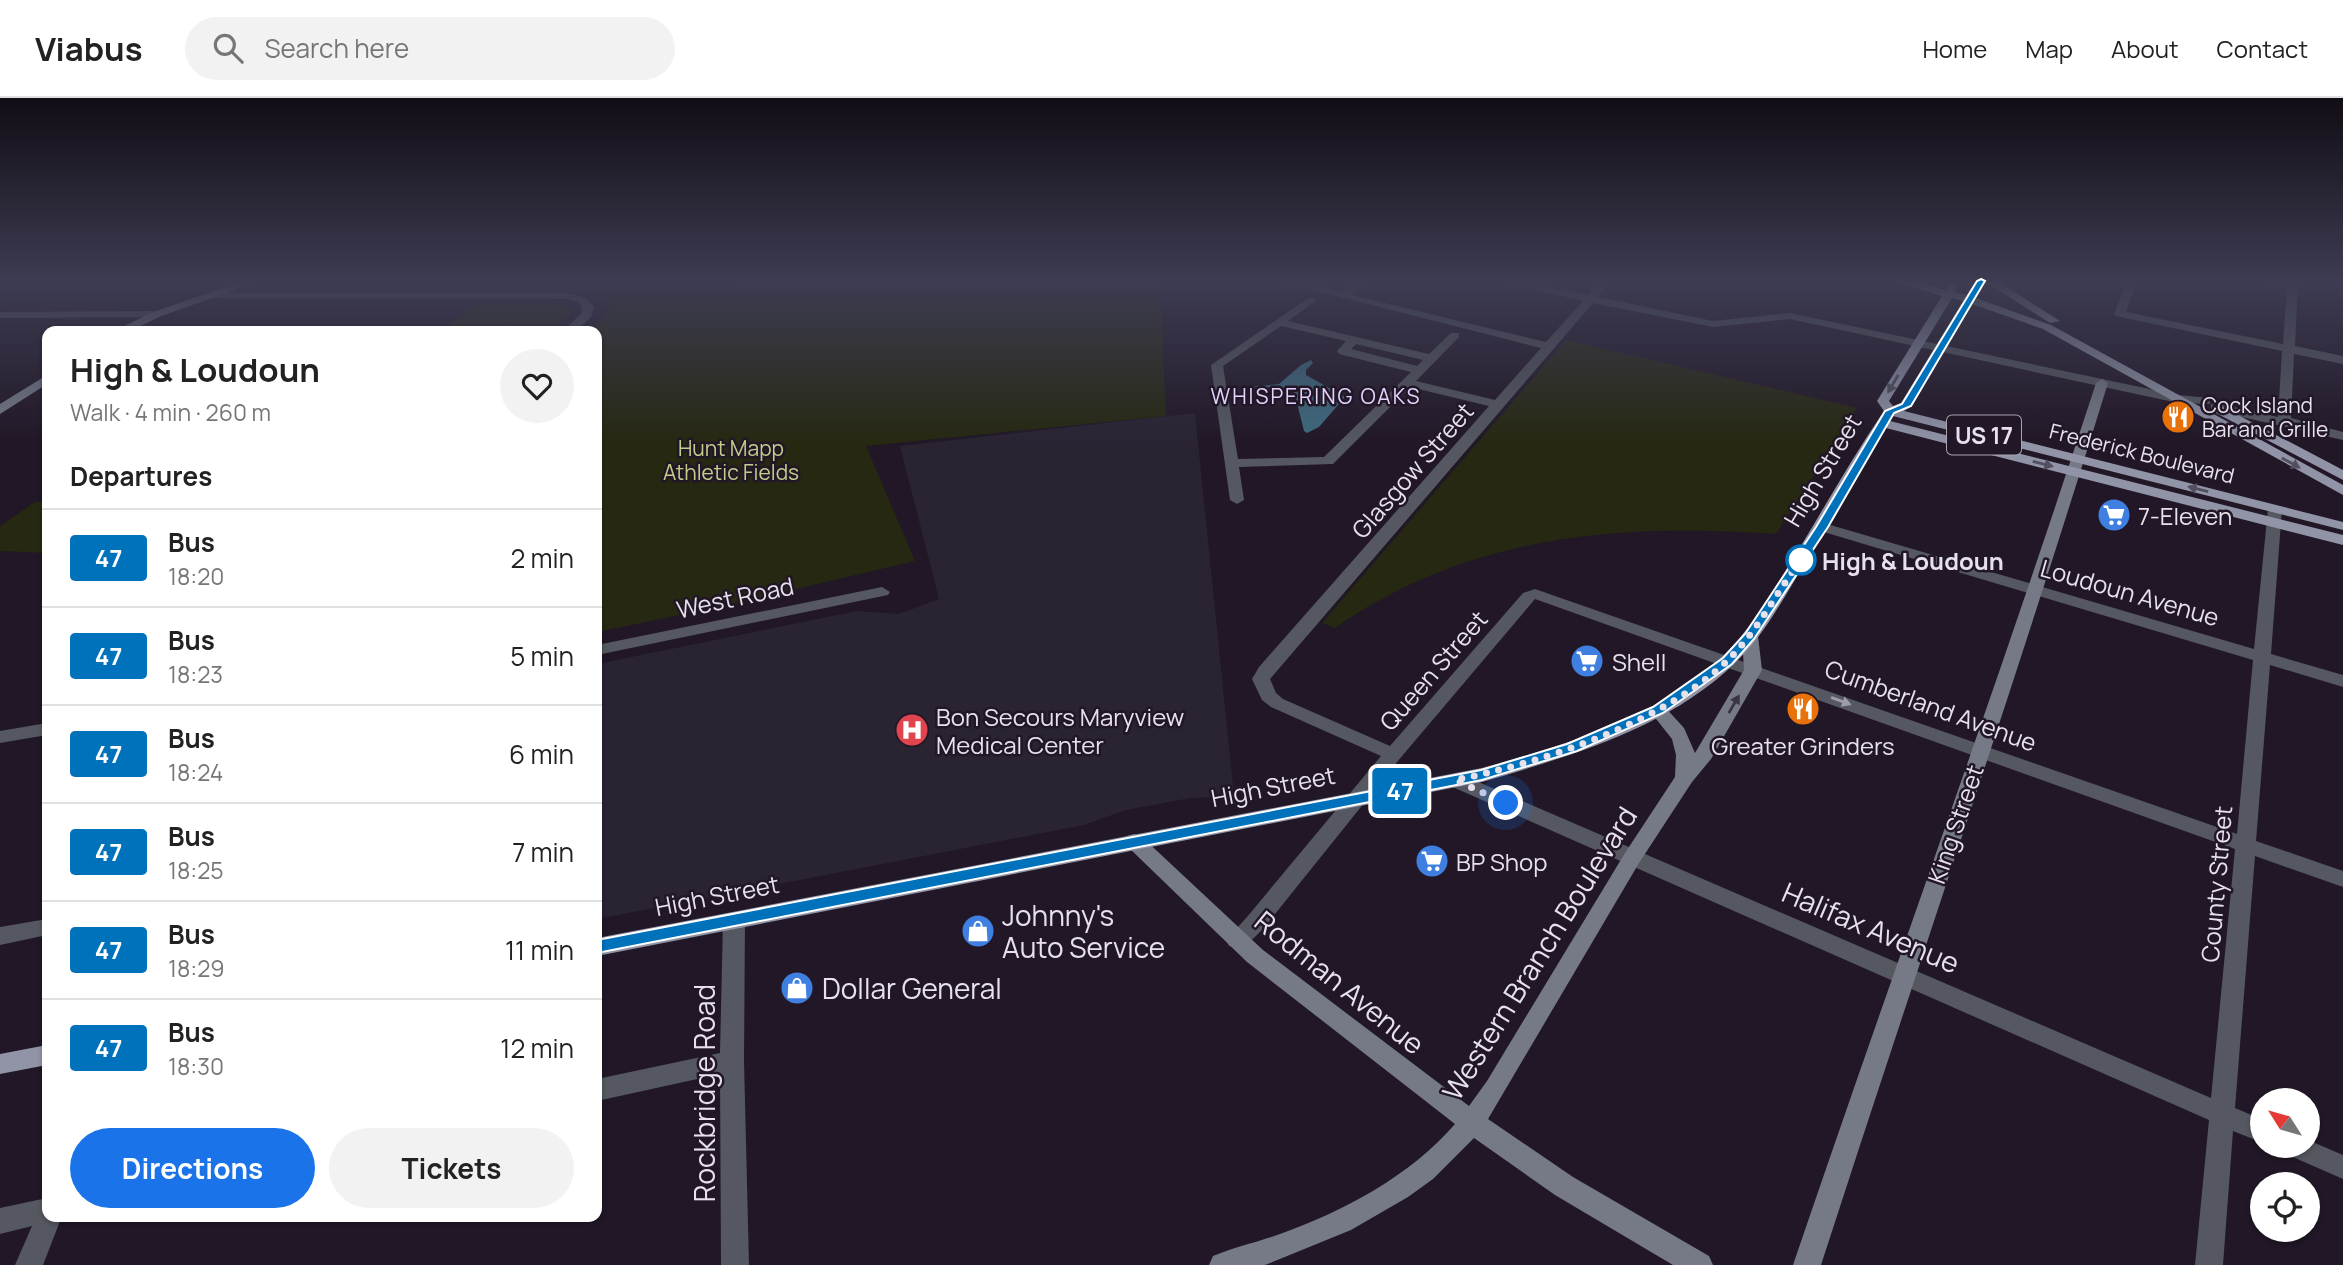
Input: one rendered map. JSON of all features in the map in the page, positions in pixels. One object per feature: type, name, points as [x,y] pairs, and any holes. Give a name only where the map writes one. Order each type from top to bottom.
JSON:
[{"type":"main road","name":"High Street","points":[[1886,417],[1883,401],[1921,335]]},
{"type":"main road","name":"High Street","points":[[602,946],[1455,780],[1561,751],[1658,710],[1728,661],[1750,636],[1822,527],[1886,417],[1906,406],[1947,335]]},
{"type":"main road","points":[[2070,335],[2343,491]]},
{"type":"main road","points":[[2073,335],[2210,404],[2343,476]]},
{"type":"main road","name":"Frederick Boulevard","points":[[1886,417],[2275,516],[2343,540]]},
{"type":"main road","name":"Frederick Boulevard","points":[[2275,516],[2343,526]]},
{"type":"main road","points":[[0,1064],[42,1056]]},
{"type":"street","points":[[1237,499],[1217,365],[1260,335]]},
{"type":"street","points":[[1335,335],[1432,358]]},
{"type":"street","points":[[1231,463],[1328,461],[1455,335]]},
{"type":"street","points":[[1503,335],[1550,347]]},
{"type":"street","name":"Glasgow Street","points":[[1393,754],[1284,707],[1265,691],[1261,678],[1560,335]]},
{"type":"street","points":[[1881,335],[2210,404],[2343,436]]},
{"type":"street","points":[[2222,335],[2343,360]]},
{"type":"street","points":[[2290,424],[2284,419],[2291,335]]},
{"type":"street","points":[[1354,340],[1343,351],[1420,370]]},
{"type":"street","points":[[0,410],[42,382]]},
{"type":"street","name":"King Street","points":[[1807,1265],[1903,975],[2036,590],[2102,383]]},
{"type":"street","points":[[1403,386],[1495,409]]},
{"type":"street","name":"County Street","points":[[2209,1265],[2275,516]]},
{"type":"street","name":"Loudoun Avenue","points":[[1822,527],[2343,681]]},
{"type":"street","name":"West Road","points":[[602,649],[882,592]]},
{"type":"street","name":"Cumberland Avenue","points":[[1509,618],[1529,596],[1542,595],[2343,879]]},
{"type":"street","name":"Queen Street","points":[[1237,940],[1255,923],[1355,799],[1509,618]]},
{"type":"street","points":[[1750,636],[1753,670]]},
{"type":"street","name":"Western Branch Boulevard","points":[[1223,1265],[1307,1236],[1389,1195],[1446,1152],[1473,1122],[1496,1088],[1632,858],[1685,777],[1704,755],[1753,670]]},
{"type":"street","points":[[1658,710],[1685,743],[1688,754],[1685,777]]},
{"type":"street","points":[[0,737],[42,730]]},
{"type":"street","name":"Halifax Avenue","points":[[1455,780],[2250,1126]]},
{"type":"street","name":"Rodman Avenue","points":[[1134,841],[1237,940],[1400,1069],[1564,1185],[1699,1265]]},
{"type":"street","name":"Rockbridge Road","points":[[734,920],[732,1062],[735,1265]]},
{"type":"street","points":[[0,936],[42,928]]},
{"type":"street","points":[[602,1089],[732,1062]]},
{"type":"street","points":[[2320,1157],[2343,1167]]},
{"type":"street","points":[[0,1220],[42,1211]]},
{"type":"street","points":[[29,1265],[47,1222]]},
{"type":"shaded area","name":"Bon Secours Maryview Medical Center","points":[[1195,413],[1234,796],[1191,798],[1126,810],[1084,825],[602,918],[602,663],[857,611],[899,614],[939,599],[900,446]]},
{"type":"green space","name":"Hunt Mapp Athletic Fields","points":[[602,335],[1162,335],[1166,416],[866,446],[915,561],[724,606],[602,631]]},
{"type":"green space","points":[[1566,340],[1857,408],[1776,534],[1659,531],[1602,534],[1546,542],[1491,554],[1438,573],[1386,597],[1335,628],[1322,623]]},
{"type":"green space","points":[[35,502],[42,502],[42,553],[0,551],[0,526]]},
{"type":"water","points":[[1311,360],[1313,363],[1306,370],[1306,375],[1345,397],[1319,427],[1307,433],[1304,431],[1294,391],[1285,388],[1251,387],[1279,384]]},
{"type":"bus line","name":"47","points":[[602,946],[1482,775],[1572,747],[1658,710],[1728,661],[1750,636],[1822,527],[1882,423],[1890,411],[1906,406],[1947,335]]},
{"type":"place","name":"Cock Island Bar and Grille","points":[[2178,417]]},
{"type":"place","name":"7-Eleven","points":[[2114,515]]},
{"type":"place","name":"High & Loudoun","points":[[1801,560]]},
{"type":"place","name":"Shell","points":[[1587,661]]},
{"type":"place","name":"Greater Grinders","points":[[1803,709]]},
{"type":"place","name":"Bon Secours Maryview Medical Center","points":[[912,730]]},
{"type":"place","name":"BP Shop","points":[[1432,861]]},
{"type":"place","name":"Johnny's Auto Service","points":[[978,931]]},
{"type":"place","name":"Dollar General","points":[[797,988]]},
{"type":"district","name":"WHISPERING OAKS","points":[[1316,396]]},
{"type":"route","points":[[1506,803],[1455,780],[1525,763],[1572,747],[1658,710],[1676,699],[1728,661],[1764,617],[1801,560]]}]
